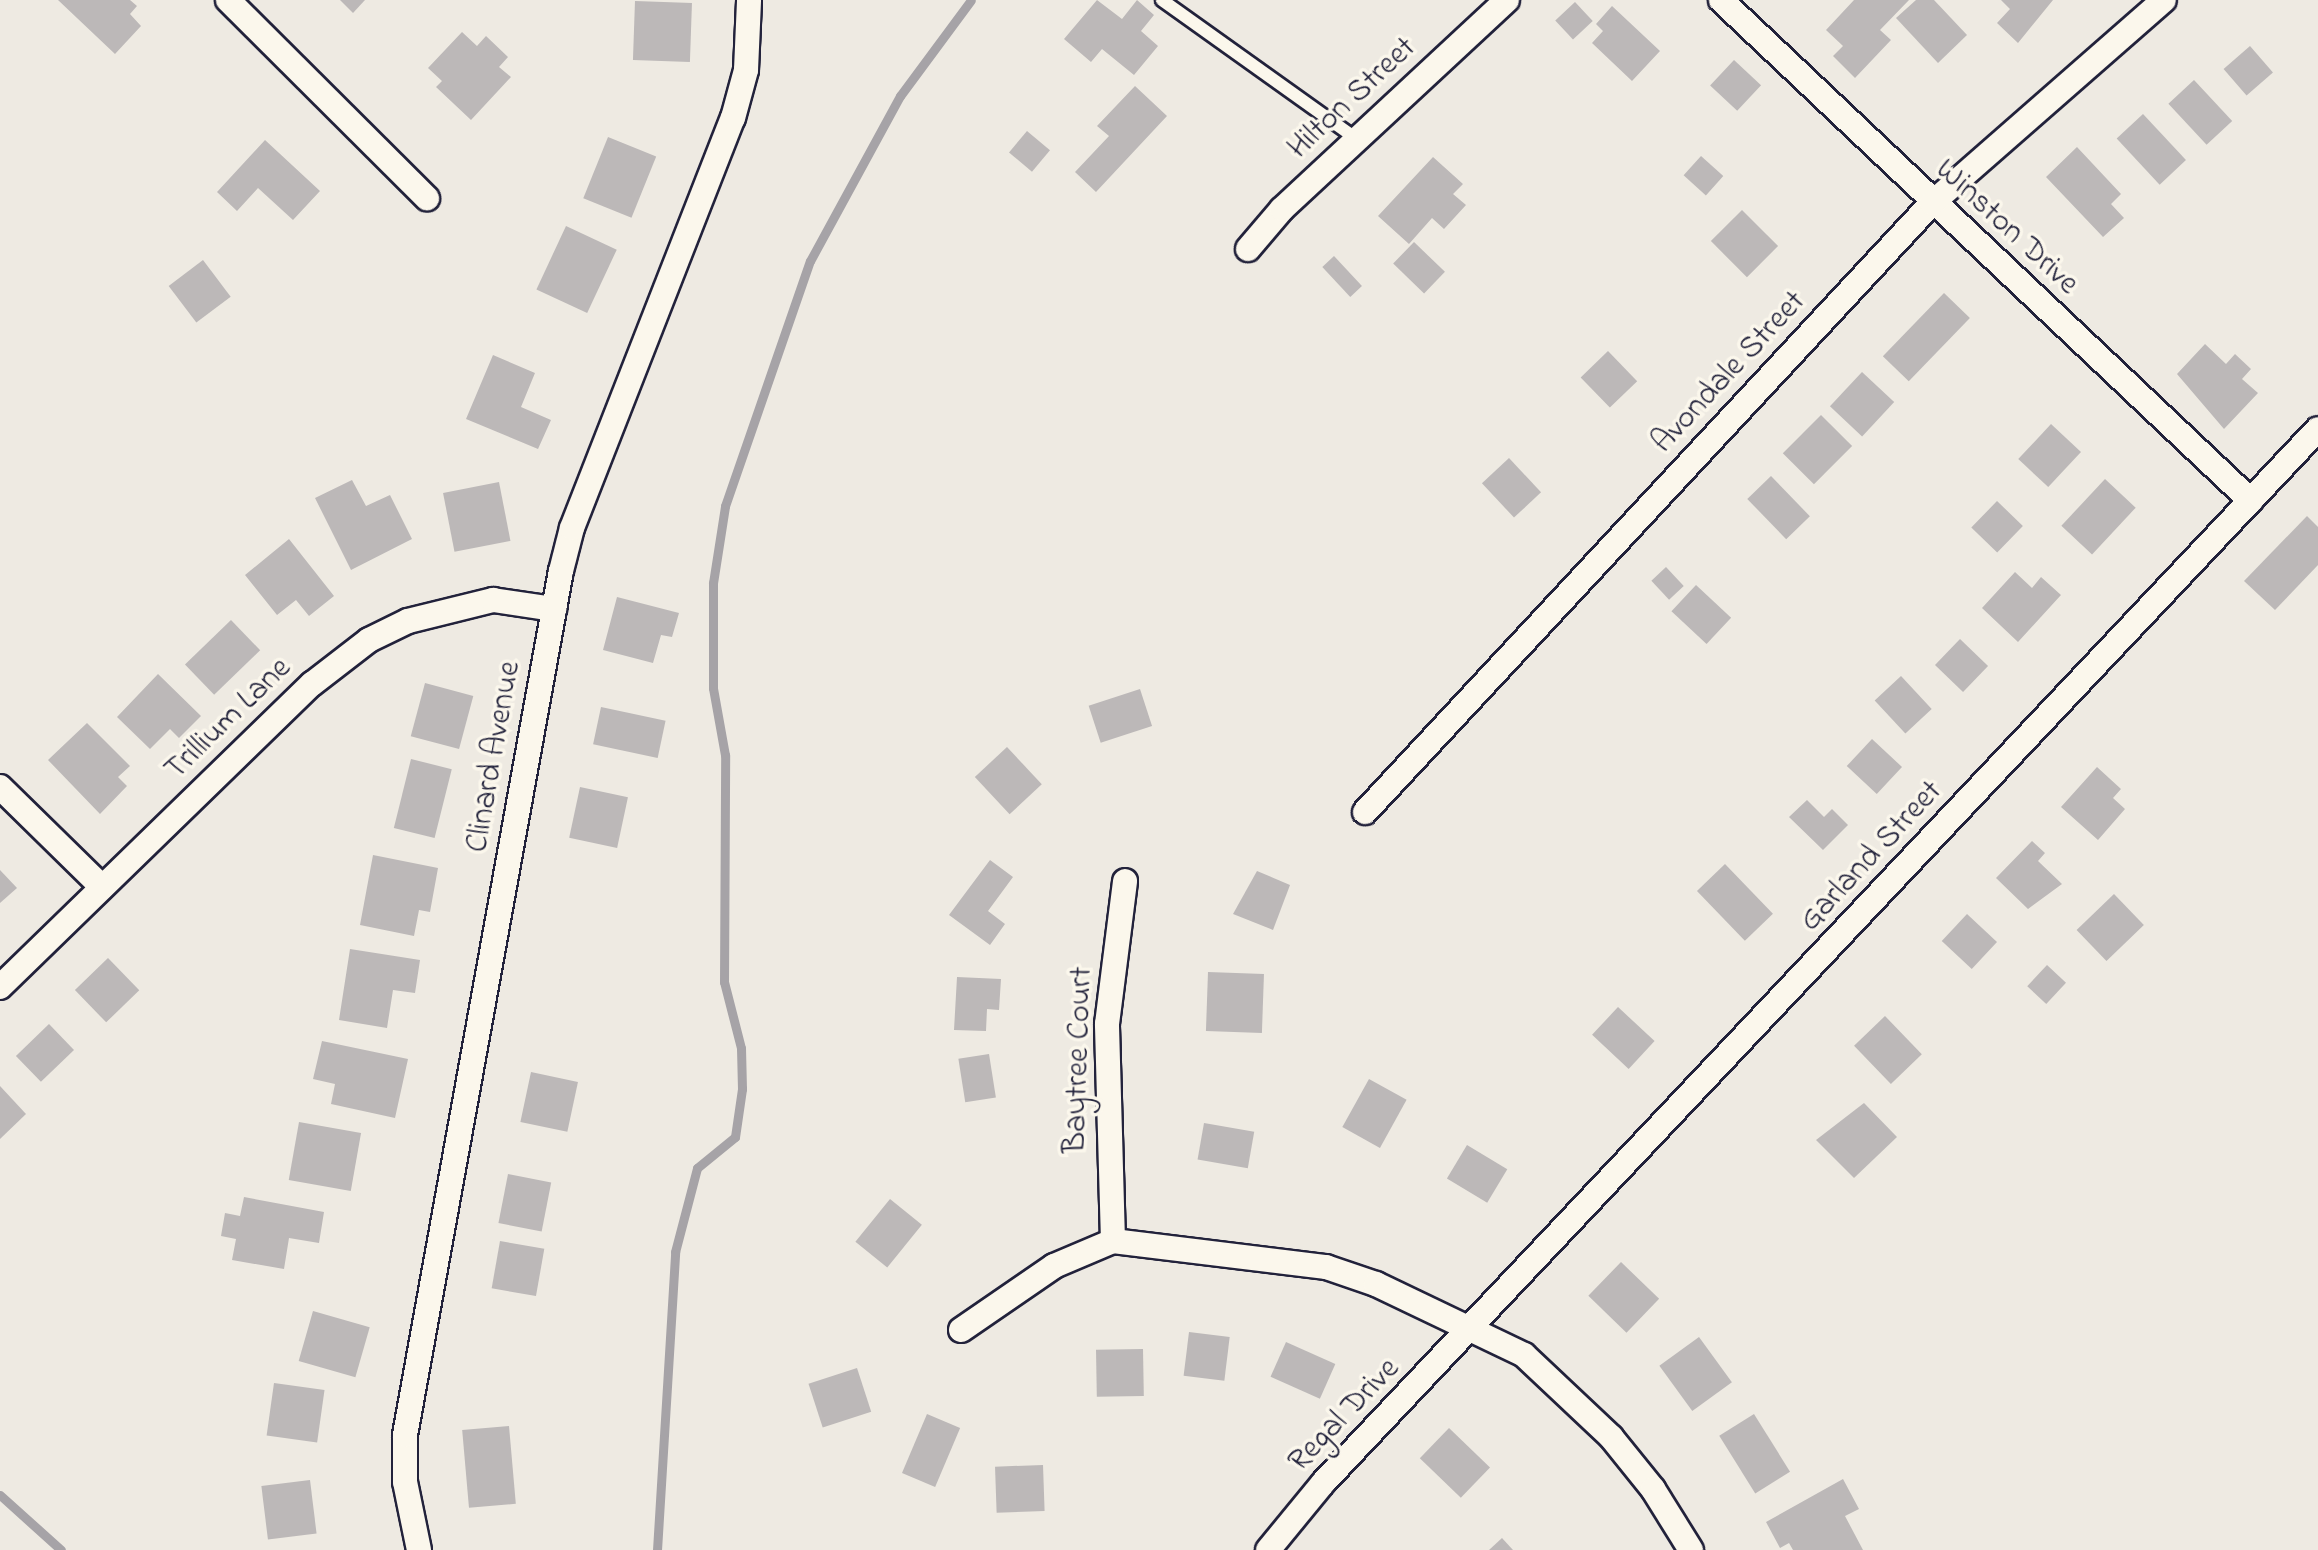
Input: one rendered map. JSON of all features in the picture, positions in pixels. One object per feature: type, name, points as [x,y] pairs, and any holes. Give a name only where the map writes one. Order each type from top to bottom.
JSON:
[{"type":"street","points":[[228,0],[427,198]]},
{"type":"street","name":"Clinard Avenue","points":[[419,1550],[405,1482],[405,1435],[554,609],[572,528],[733,118],[746,70],[749,0]]},
{"type":"street","name":"Hilton Street","points":[[1248,249],[1357,139],[1507,0]]},
{"type":"street","name":"Winston Drive","points":[[1721,0],[1932,203],[2251,501]]},
{"type":"street","name":"Avondale Street","points":[[1365,812],[1932,203],[2164,0]]},
{"type":"street","name":"Garland Street","points":[[1472,1329],[2318,429]]},
{"type":"street","name":"Trillium Lane","points":[[0,987],[312,684],[369,640],[408,621],[493,600],[554,609]]},
{"type":"street","points":[[0,787],[102,887]]},
{"type":"street","name":"Baytree Court","points":[[1113,1241],[1107,1024],[1125,881]]},
{"type":"street","points":[[961,1330],[1054,1266],[1113,1241],[1326,1267],[1472,1329],[1524,1355],[1611,1437],[1653,1489],[1691,1550]]},
{"type":"street","name":"Regal Drive","points":[[1268,1550],[1323,1483],[1472,1329]]},
{"type":"lane","points":[[1162,0],[1357,139]]},
{"type":"building","points":[[58,0],[130,0],[137,6],[130,14],[141,26],[115,54]]},
{"type":"building","points":[[340,0],[365,0],[353,13]]},
{"type":"building","points":[[1097,0],[1122,19],[1137,0],[1154,15],[1141,31],[1158,46],[1134,75],[1102,49],[1091,62],[1064,39]]},
{"type":"building","points":[[1854,0],[1909,0],[1880,30],[1891,40],[1855,78],[1833,56],[1843,46],[1826,30]]},
{"type":"building","points":[[1916,0],[1934,0],[1967,35],[1938,63],[1896,18]]},
{"type":"building","points":[[2001,0],[2053,0],[2018,43],[1997,23],[2010,9]]},
{"type":"building","points":[[635,1],[692,3],[690,62],[633,60]]},
{"type":"building","points":[[1575,2],[1593,21],[1573,39],[1555,20]]},
{"type":"building","points":[[1612,6],[1660,51],[1632,81],[1592,43],[1603,31],[1596,24]]},
{"type":"building","points":[[462,32],[477,46],[486,36],[508,57],[499,67],[511,77],[471,120],[436,87],[442,81],[428,68]]},
{"type":"building","points":[[2250,46],[2273,72],[2247,95],[2224,69]]},
{"type":"building","points":[[1734,60],[1761,85],[1737,111],[1710,86]]},
{"type":"building","points":[[2194,80],[2232,121],[2207,145],[2168,104]]},
{"type":"building","points":[[1135,86],[1167,116],[1096,192],[1075,172],[1109,136],[1097,126]]},
{"type":"building","points":[[2143,114],[2186,160],[2160,185],[2117,139]]},
{"type":"building","points":[[1027,131],[1050,150],[1032,172],[1009,152]]},
{"type":"building","points":[[608,137],[656,156],[631,218],[583,198]]},
{"type":"building","points":[[265,140],[320,191],[293,220],[258,188],[237,211],[217,192]]},
{"type":"building","points":[[2077,147],[2121,194],[2111,204],[2124,218],[2103,237],[2046,177]]},
{"type":"building","points":[[1701,156],[1723,176],[1706,195],[1684,175]]},
{"type":"building","points":[[1433,157],[1463,184],[1453,194],[1466,205],[1444,229],[1432,218],[1409,244],[1378,216]]},
{"type":"building","points":[[1742,210],[1778,246],[1747,277],[1711,241]]},
{"type":"building","points":[[566,226],[617,250],[587,313],[536,289]]},
{"type":"building","points":[[1414,242],[1445,272],[1424,293],[1393,264]]},
{"type":"building","points":[[1334,256],[1362,286],[1350,297],[1322,267]]},
{"type":"building","points":[[203,260],[231,297],[196,323],[169,286]]},
{"type":"building","points":[[1944,293],[1970,318],[1909,381],[1883,356]]},
{"type":"building","points":[[2205,344],[2226,364],[2235,354],[2251,369],[2242,379],[2258,393],[2224,429],[2177,374]]},
{"type":"building","points":[[1608,351],[1637,381],[1610,408],[1581,377]]},
{"type":"building","points":[[493,355],[535,373],[521,407],[551,420],[538,449],[466,419]]},
{"type":"building","points":[[1862,372],[1894,402],[1862,436],[1830,406]]},
{"type":"building","points":[[1821,415],[1852,446],[1814,484],[1783,453]]},
{"type":"building","points":[[2051,424],[2081,452],[2048,487],[2018,459]]},
{"type":"building","points":[[1509,458],[1541,492],[1514,518],[1482,483]]},
{"type":"building","points":[[1771,476],[1810,516],[1786,539],[1747,499]]},
{"type":"building","points":[[2105,479],[2136,508],[2092,554],[2061,526]]},
{"type":"building","points":[[352,480],[366,506],[390,495],[412,539],[351,570],[315,498]]},
{"type":"building","points":[[499,482],[510,541],[454,552],[443,493]]},
{"type":"building","points":[[1997,501],[2023,526],[1997,553],[1971,528]]},
{"type":"building","points":[[2307,516],[2318,527],[2318,565],[2275,610],[2244,581]]},
{"type":"building","points":[[289,539],[334,596],[309,616],[296,600],[277,615],[245,575]]},
{"type":"building","points":[[1666,567],[1684,586],[1669,600],[1651,581]]},
{"type":"building","points":[[2015,572],[2032,588],[2041,577],[2061,595],[2018,642],[1982,608]]},
{"type":"building","points":[[1696,585],[1731,618],[1707,644],[1671,611]]},
{"type":"building","points":[[617,597],[679,613],[672,637],[661,635],[653,663],[603,650]]},
{"type":"building","points":[[231,620],[260,650],[214,695],[185,664]]},
{"type":"building","points":[[1960,639],[1988,666],[1963,692],[1935,665]]},
{"type":"building","points":[[158,674],[201,716],[179,738],[170,729],[150,749],[117,717]]},
{"type":"building","points":[[1901,676],[1932,709],[1905,733],[1875,701]]},
{"type":"building","points":[[425,683],[473,696],[459,749],[411,736]]},
{"type":"building","points":[[1140,689],[1152,726],[1101,743],[1089,706]]},
{"type":"building","points":[[601,707],[666,721],[658,758],[593,744]]},
{"type":"building","points":[[87,723],[130,766],[118,777],[127,786],[100,814],[48,760]]},
{"type":"building","points":[[1872,739],[1902,767],[1877,794],[1847,766]]},
{"type":"building","points":[[1007,747],[1042,784],[1010,814],[975,777]]},
{"type":"building","points":[[411,759],[452,769],[435,838],[394,828]]},
{"type":"building","points":[[2097,767],[2121,789],[2113,798],[2125,809],[2098,840],[2061,807]]},
{"type":"building","points":[[580,787],[628,797],[617,848],[569,838]]},
{"type":"building","points":[[1807,800],[1824,817],[1832,809],[1848,825],[1823,850],[1789,817]]},
{"type":"building","points":[[2032,841],[2045,853],[2038,861],[2062,884],[2028,909],[1996,878]]},
{"type":"building","points":[[373,855],[438,868],[430,912],[419,910],[414,936],[360,925]]},
{"type":"building","points":[[990,860],[1013,877],[988,911],[1005,924],[990,945],[949,915]]},
{"type":"building","points":[[1725,864],[1773,914],[1745,941],[1697,891]]},
{"type":"building","points":[[0,870],[17,888],[0,903]]},
{"type":"building","points":[[1257,871],[1290,885],[1273,930],[1233,914]]},
{"type":"building","points":[[2114,894],[2144,925],[2106,961],[2077,930]]},
{"type":"building","points":[[1967,914],[1997,942],[1972,969],[1942,941]]},
{"type":"building","points":[[350,949],[420,960],[415,993],[393,990],[387,1028],[339,1020]]},
{"type":"building","points":[[108,958],[139,990],[106,1022],[75,990]]},
{"type":"building","points":[[2047,965],[2066,983],[2046,1004],[2027,986]]},
{"type":"building","points":[[1208,972],[1264,974],[1262,1033],[1206,1031]]},
{"type":"building","points":[[957,977],[1001,979],[999,1010],[987,1009],[986,1031],[954,1030]]},
{"type":"building","points":[[1618,1007],[1655,1041],[1629,1069],[1592,1035]]},
{"type":"building","points":[[1885,1016],[1922,1054],[1891,1084],[1854,1046]]},
{"type":"building","points":[[49,1024],[74,1050],[41,1082],[16,1056]]},
{"type":"building","points":[[322,1041],[408,1059],[395,1118],[331,1104],[335,1084],[313,1079]]},
{"type":"building","points":[[989,1054],[996,1097],[965,1102],[958,1059]]},
{"type":"building","points":[[531,1072],[578,1082],[567,1132],[520,1122]]},
{"type":"building","points":[[1369,1079],[1407,1100],[1380,1148],[1342,1127]]},
{"type":"building","points":[[0,1086],[26,1114],[0,1139]]},
{"type":"building","points":[[1864,1103],[1897,1137],[1854,1178],[1816,1140]]},
{"type":"building","points":[[299,1122],[361,1133],[351,1191],[289,1180]]},
{"type":"building","points":[[1204,1123],[1254,1132],[1248,1168],[1198,1159]]},
{"type":"building","points":[[1467,1145],[1507,1169],[1487,1203],[1447,1178]]},
{"type":"building","points":[[508,1174],[551,1182],[542,1231],[498,1223]]},
{"type":"building","points":[[244,1197],[324,1212],[319,1243],[289,1238],[284,1269],[232,1260],[236,1239],[221,1236],[225,1213],[240,1216]]},
{"type":"building","points":[[890,1199],[922,1225],[887,1268],[855,1242]]},
{"type":"building","points":[[500,1241],[544,1249],[536,1296],[492,1288]]},
{"type":"building","points":[[1621,1262],[1659,1299],[1626,1333],[1588,1296]]},
{"type":"building","points":[[313,1311],[370,1327],[355,1377],[299,1361]]},
{"type":"building","points":[[1189,1332],[1230,1337],[1224,1381],[1184,1376]]},
{"type":"building","points":[[1699,1337],[1732,1382],[1692,1411],[1659,1366]]},
{"type":"building","points":[[1286,1342],[1335,1364],[1320,1399],[1271,1377]]},
{"type":"building","points":[[1143,1349],[1144,1396],[1097,1397],[1096,1350]]},
{"type":"building","points":[[857,1368],[871,1412],[823,1428],[808,1384]]},
{"type":"building","points":[[274,1383],[325,1390],[317,1443],[267,1435]]},
{"type":"building","points":[[927,1414],[960,1428],[935,1487],[902,1473]]},
{"type":"building","points":[[1754,1414],[1790,1472],[1755,1493],[1719,1436]]},
{"type":"building","points":[[509,1426],[516,1504],[469,1508],[462,1430]]},
{"type":"building","points":[[1449,1428],[1490,1468],[1461,1498],[1420,1458]]},
{"type":"building","points":[[1043,1465],[1045,1511],[997,1513],[995,1467]]},
{"type":"building","points":[[1843,1479],[1859,1509],[1845,1516],[1863,1550],[1793,1550],[1789,1543],[1780,1548],[1766,1522]]},
{"type":"building","points":[[310,1480],[317,1534],[268,1540],[261,1486]]},
{"type":"building","points":[[1502,1538],[1513,1550],[1489,1550]]},
{"type":"waterway","points":[[657,1550],[675,1252],[697,1168],[735,1137],[742,1089],[741,1048],[724,982],[725,755],[713,688],[713,583],[725,506],[810,261],[900,96],[971,0]]},
{"type":"waterway","points":[[0,1495],[61,1550]]}]
